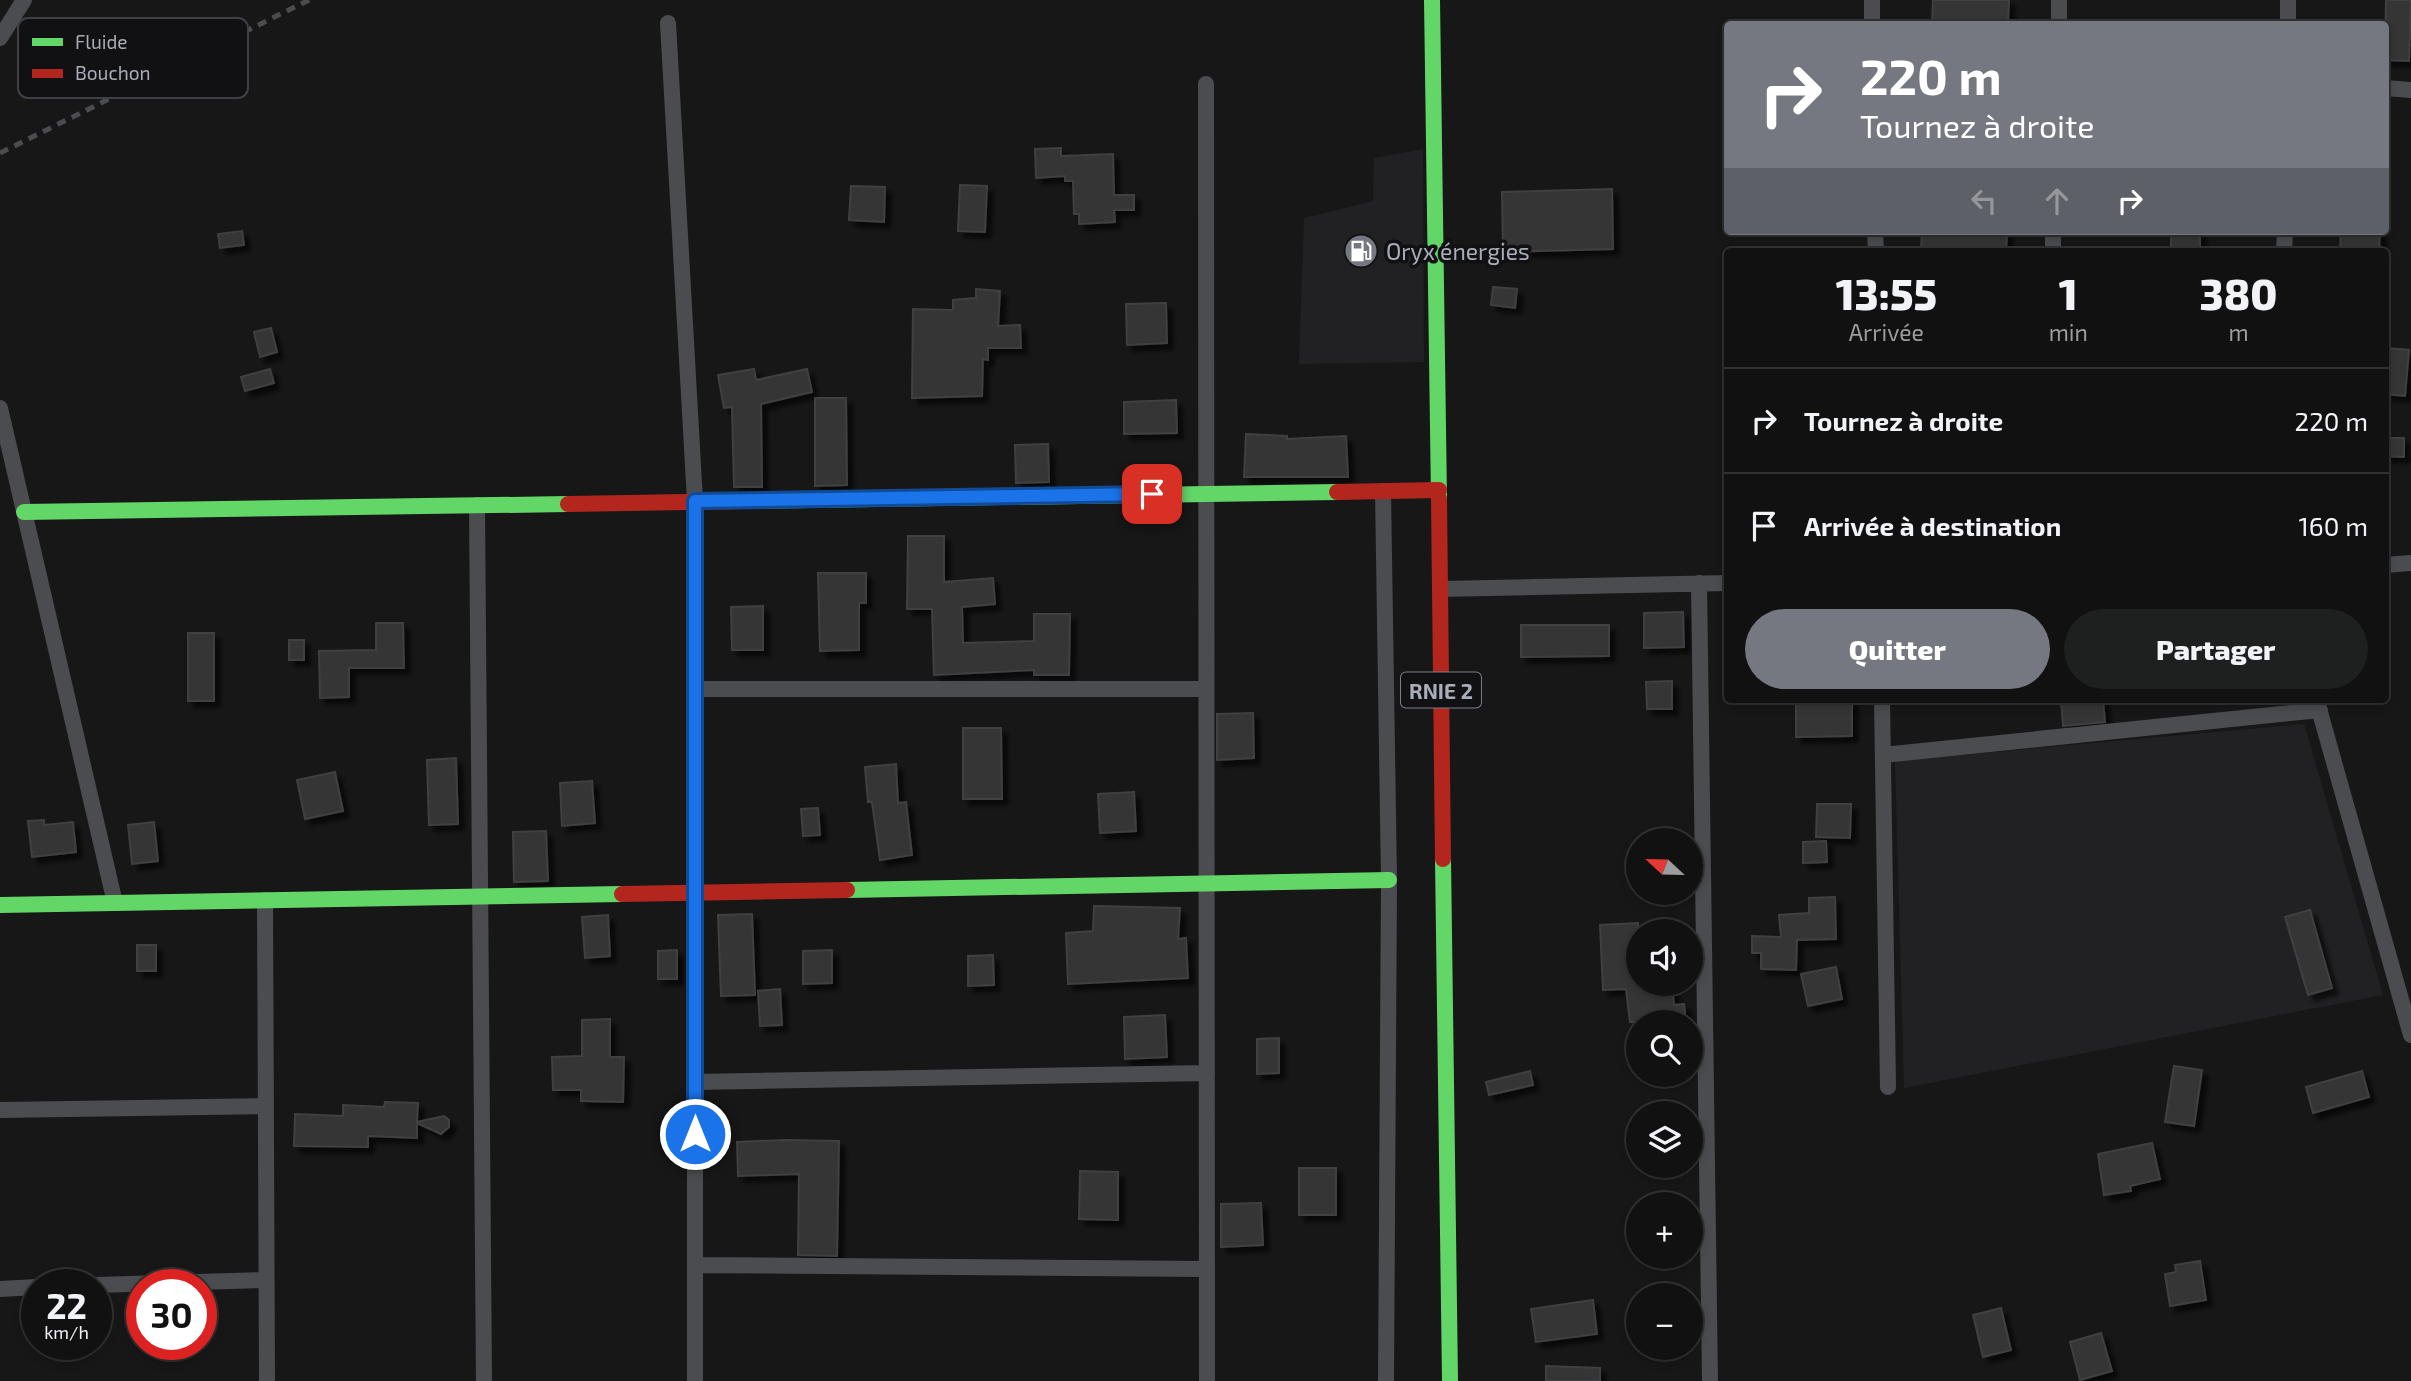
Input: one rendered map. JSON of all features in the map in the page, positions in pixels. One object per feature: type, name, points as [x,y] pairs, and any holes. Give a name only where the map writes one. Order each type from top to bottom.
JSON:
[{"type":"street","points":[[0,38],[24,0]]},
{"type":"street","name":"RNIE 2","points":[[1432,0],[1450,1381]]},
{"type":"street","points":[[1872,0],[1872,21]]},
{"type":"street","points":[[2059,0],[2059,21]]},
{"type":"street","points":[[2288,0],[2288,21]]},
{"type":"street","points":[[668,23],[695,501],[695,1381]]},
{"type":"street","points":[[1206,83],[1207,1381]]},
{"type":"street","points":[[2389,88],[2411,90]]},
{"type":"street","points":[[0,408],[115,903]]},
{"type":"street","points":[[24,512],[1439,490]]},
{"type":"street","points":[[1383,491],[1389,880],[1386,1381]]},
{"type":"street","points":[[477,505],[484,1381]]},
{"type":"street","points":[[2389,565],[2411,563]]},
{"type":"street","points":[[1699,583],[1710,1381]]},
{"type":"street","points":[[1440,589],[1724,583]]},
{"type":"street","points":[[695,689],[1206,690]]},
{"type":"street","points":[[1882,703],[1888,1087]]},
{"type":"street","points":[[1883,755],[2318,705],[2411,1035]]},
{"type":"street","points":[[0,905],[1389,880]]},
{"type":"street","points":[[265,900],[267,1381]]},
{"type":"street","points":[[695,1082],[1206,1073]]},
{"type":"street","points":[[0,1110],[266,1107]]},
{"type":"street","points":[[695,1265],[1207,1269]]},
{"type":"street","points":[[112,1285],[267,1280]]},
{"type":"street","points":[[0,1289],[21,1288]]},
{"type":"shaded area","points":[[1423,149],[1424,362],[1299,364],[1304,218],[1373,201],[1374,158]]},
{"type":"shaded area","points":[[2304,724],[2383,995],[1904,1088],[1895,761]]},
{"type":"building","points":[[1933,0],[2009,0],[2008,21],[1932,21]]},
{"type":"building","points":[[2386,0],[2411,0],[2409,61],[2389,60],[2389,21],[2386,21]]},
{"type":"building","points":[[1061,148],[1061,156],[1113,154],[1114,195],[1134,195],[1134,210],[1114,210],[1115,222],[1079,224],[1079,214],[1074,214],[1073,181],[1065,181],[1065,176],[1036,178],[1035,149]]},
{"type":"building","points":[[960,185],[987,186],[985,232],[958,231]]},
{"type":"building","points":[[851,186],[885,187],[884,222],[849,220]]},
{"type":"building","points":[[1612,189],[1613,249],[1503,252],[1502,192]]},
{"type":"building","points":[[242,231],[244,245],[220,248],[218,234]]},
{"type":"building","points":[[1922,235],[2007,235],[2006,248],[1921,248]]},
{"type":"building","points":[[2171,235],[2200,235],[2200,248],[2171,248]]},
{"type":"building","points":[[2341,235],[2380,235],[2379,248],[2340,248]]},
{"type":"building","points":[[1493,287],[1517,289],[1515,308],[1491,305]]},
{"type":"building","points":[[976,289],[1000,291],[998,326],[1020,325],[1021,348],[988,348],[988,360],[983,359],[982,396],[912,398],[913,309],[953,310],[953,300],[976,298]]},
{"type":"building","points":[[1166,303],[1167,343],[1127,345],[1126,304]]},
{"type":"building","points":[[271,328],[277,352],[260,357],[254,332]]},
{"type":"building","points":[[2389,348],[2409,350],[2405,396],[2389,394]]},
{"type":"building","points":[[270,369],[274,383],[245,391],[241,377]]},
{"type":"building","points":[[754,369],[756,380],[807,369],[812,392],[761,404],[762,487],[734,487],[732,407],[724,408],[718,375]]},
{"type":"building","points":[[815,398],[846,398],[847,485],[815,486]]},
{"type":"building","points":[[1176,400],[1177,433],[1124,434],[1124,402]]},
{"type":"building","points":[[1246,434],[1287,436],[1287,439],[1346,436],[1348,477],[1244,477]]},
{"type":"building","points":[[2389,438],[2404,438],[2404,457],[2389,456]]},
{"type":"building","points":[[1048,444],[1049,482],[1016,483],[1015,445]]},
{"type":"building","points":[[908,536],[944,536],[944,582],[993,578],[995,604],[962,607],[963,643],[1034,641],[1034,614],[1070,614],[1069,675],[1034,675],[1034,670],[934,675],[932,609],[907,609]]},
{"type":"building","points":[[818,573],[866,573],[866,603],[859,603],[859,650],[820,651]]},
{"type":"building","points":[[763,606],[763,650],[732,650],[731,607]]},
{"type":"building","points":[[1683,612],[1684,647],[1644,648],[1644,613]]},
{"type":"building","points":[[376,623],[403,623],[404,668],[349,668],[349,697],[320,698],[319,651],[376,650]]},
{"type":"building","points":[[1521,625],[1609,625],[1609,656],[1521,657]]},
{"type":"building","points":[[188,633],[214,633],[214,701],[188,701]]},
{"type":"building","points":[[289,640],[304,640],[304,660],[289,660]]},
{"type":"building","points":[[1672,681],[1672,709],[1647,709],[1646,682]]},
{"type":"building","points":[[1796,703],[1852,703],[1852,736],[1796,737]]},
{"type":"building","points":[[2061,703],[2103,703],[2105,722],[2063,726]]},
{"type":"building","points":[[1253,713],[1254,758],[1217,760],[1217,714]]},
{"type":"building","points":[[963,728],[1001,728],[1002,799],[963,799]]},
{"type":"building","points":[[456,758],[458,824],[429,825],[427,760]]},
{"type":"building","points":[[896,764],[898,803],[906,802],[912,855],[880,860],[872,802],[868,802],[865,767]]},
{"type":"building","points":[[335,772],[343,811],[305,819],[297,780]]},
{"type":"building","points":[[592,781],[595,823],[562,826],[560,783]]},
{"type":"building","points":[[1134,792],[1136,831],[1100,833],[1098,794]]},
{"type":"building","points":[[1817,804],[1851,804],[1850,838],[1816,837]]},
{"type":"building","points":[[818,808],[820,835],[803,836],[801,809]]},
{"type":"building","points":[[44,820],[44,825],[73,822],[76,852],[32,857],[28,821]]},
{"type":"building","points":[[154,822],[158,861],[132,864],[128,825]]},
{"type":"building","points":[[546,831],[548,881],[514,882],[513,832]]},
{"type":"building","points":[[1826,841],[1827,862],[1803,863],[1803,842]]},
{"type":"building","points":[[1835,897],[1836,939],[1797,940],[1796,970],[1761,969],[1761,953],[1752,953],[1752,936],[1781,937],[1779,915],[1809,913],[1809,898]]},
{"type":"building","points":[[1094,906],[1180,908],[1178,939],[1186,938],[1188,978],[1068,984],[1066,933],[1093,931]]},
{"type":"building","points":[[2310,910],[2332,988],[2308,995],[2285,917]]},
{"type":"building","points":[[752,914],[755,995],[721,996],[718,915]]},
{"type":"building","points":[[608,915],[610,956],[585,958],[582,917]]},
{"type":"building","points":[[1626,924],[1626,989],[1603,990],[1600,925]]},
{"type":"building","points":[[137,945],[156,945],[156,971],[137,971]]},
{"type":"building","points":[[677,950],[677,979],[658,979],[658,951]]},
{"type":"building","points":[[832,950],[832,983],[803,984],[803,951]]},
{"type":"building","points":[[993,955],[994,985],[968,986],[968,956]]},
{"type":"building","points":[[1836,967],[1842,999],[1808,1006],[1801,974]]},
{"type":"building","points":[[780,989],[782,1025],[760,1026],[758,991]]},
{"type":"building","points":[[1627,996],[1673,996],[1674,1005],[1684,1004],[1685,1010],[1629,1010]]},
{"type":"building","points":[[1165,1015],[1167,1057],[1125,1059],[1124,1017]]},
{"type":"building","points":[[610,1019],[610,1057],[624,1057],[623,1102],[581,1101],[581,1090],[553,1090],[552,1057],[582,1056],[582,1020]]},
{"type":"building","points":[[1279,1038],[1279,1073],[1257,1074],[1257,1039]]},
{"type":"building","points":[[2174,1066],[2202,1070],[2194,1126],[2165,1122]]},
{"type":"building","points":[[1530,1071],[1533,1085],[1489,1095],[1486,1082]]},
{"type":"building","points":[[2362,1071],[2369,1097],[2313,1113],[2306,1087]]},
{"type":"building","points":[[385,1102],[418,1103],[417,1122],[444,1116],[449,1120],[449,1127],[441,1134],[417,1123],[417,1138],[368,1136],[368,1147],[294,1146],[295,1114],[343,1116],[343,1105],[384,1107]]},
{"type":"building","points":[[839,1141],[837,1256],[798,1255],[799,1174],[738,1176],[737,1142]]},
{"type":"building","points":[[2152,1143],[2160,1179],[2130,1186],[2131,1191],[2104,1195],[2098,1154]]},
{"type":"building","points":[[1299,1168],[1336,1168],[1336,1215],[1299,1215]]},
{"type":"building","points":[[1080,1171],[1118,1172],[1118,1220],[1079,1219]]},
{"type":"building","points":[[1261,1203],[1263,1245],[1221,1247],[1221,1204]]},
{"type":"building","points":[[2200,1261],[2206,1300],[2170,1306],[2165,1274],[2176,1272],[2175,1265]]},
{"type":"building","points":[[1593,1300],[1597,1334],[1536,1342],[1531,1309]]},
{"type":"building","points":[[2001,1308],[2011,1350],[1983,1357],[1973,1315]]},
{"type":"building","points":[[2101,1333],[2112,1371],[2080,1380],[2070,1342]]},
{"type":"building","points":[[1546,1366],[1600,1368],[1600,1381],[1546,1381]]},
{"type":"railway","points":[[248,30],[309,0]]},
{"type":"railway","points":[[0,153],[111,98]]},
{"type":"traffic: fast","points":[[1432,0],[1439,499]]},
{"type":"traffic: fast","points":[[747,501],[1337,492]]},
{"type":"traffic: fast","points":[[24,512],[568,504]]},
{"type":"traffic: fast","points":[[1443,859],[1450,1381]]},
{"type":"traffic: fast","points":[[847,890],[1389,880]]},
{"type":"traffic: fast","points":[[0,905],[622,894]]},
{"type":"traffic: jam","points":[[1337,492],[1439,490]]},
{"type":"traffic: jam","points":[[1439,499],[1443,859]]},
{"type":"traffic: jam","points":[[568,504],[747,501]]},
{"type":"traffic: jam","points":[[622,894],[847,890]]},
{"type":"place","name":"Oryx énergies","points":[[1361,251]]},
{"type":"route","points":[[695,1134],[695,501],[1152,494]]}]
